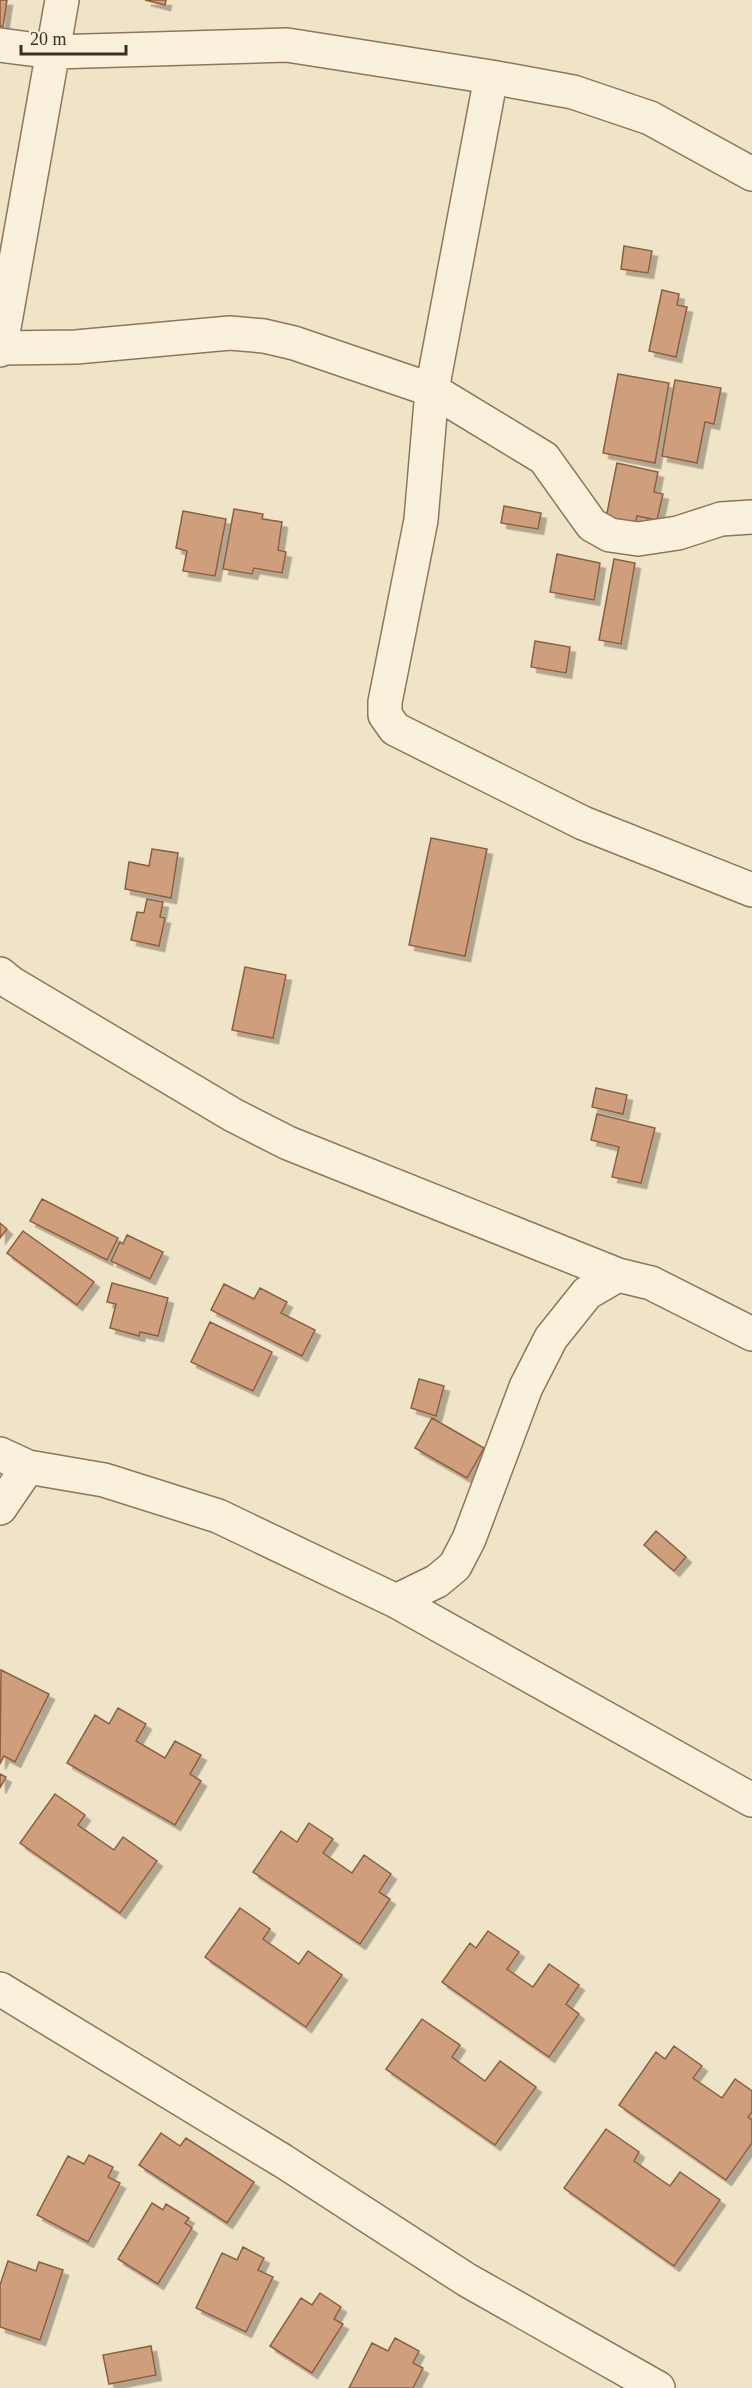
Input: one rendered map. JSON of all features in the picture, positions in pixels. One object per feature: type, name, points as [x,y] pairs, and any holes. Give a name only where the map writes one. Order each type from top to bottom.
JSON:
[{"type":"street","points":[[62,0],[0,349],[76,347],[230,333],[264,336],[294,343],[432,390],[544,458],[592,525],[610,535],[638,539],[678,533],[721,519],[752,517]]},
{"type":"street","points":[[0,45],[53,52],[287,45],[491,77],[573,92],[650,118],[727,158],[752,174]]},
{"type":"street","points":[[491,77],[432,390],[421,520],[385,702],[385,715],[395,729],[584,823],[752,890]]},
{"type":"street","points":[[0,974],[11,983],[233,1115],[288,1143],[618,1275],[651,1283],[752,1334]]},
{"type":"street","points":[[396,1601],[436,1581],[455,1566],[469,1539],[526,1387],[551,1338],[587,1293],[618,1275]]},
{"type":"street","points":[[0,1509],[14,1460],[104,1480],[218,1516],[396,1601],[752,1800]]},
{"type":"street","points":[[0,1989],[283,2161],[467,2280],[658,2388]]},
{"type":"building","points":[[0,0],[7,0],[3,27],[0,26]]},
{"type":"building","points":[[145,0],[166,0],[165,5]]},
{"type":"building","points":[[624,246],[652,251],[648,273],[621,269]]},
{"type":"building","points":[[662,290],[679,294],[677,305],[687,307],[676,357],[649,351]]},
{"type":"building","points":[[618,374],[669,383],[655,463],[603,453]]},
{"type":"building","points":[[675,380],[721,388],[714,424],[705,422],[697,463],[662,456]]},
{"type":"building","points":[[617,463],[658,472],[654,492],[663,494],[657,520],[637,516],[633,534],[604,528]]},
{"type":"building","points":[[504,506],[541,513],[538,529],[501,523]]},
{"type":"building","points":[[234,509],[263,514],[262,519],[282,522],[278,550],[286,552],[282,573],[254,568],[252,574],[223,569]]},
{"type":"building","points":[[183,511],[226,519],[215,576],[183,571],[187,551],[176,548]]},
{"type":"building","points":[[557,554],[600,563],[594,600],[550,592]]},
{"type":"building","points":[[614,559],[635,563],[621,644],[599,640]]},
{"type":"building","points":[[535,641],[570,647],[566,673],[531,667]]},
{"type":"building","points":[[431,838],[487,849],[465,956],[409,945]]},
{"type":"building","points":[[152,849],[178,853],[171,898],[125,889],[129,862],[149,866]]},
{"type":"building","points":[[147,899],[163,902],[160,917],[165,918],[159,946],[131,940],[137,912],[144,913]]},
{"type":"building","points":[[245,967],[286,975],[273,1038],[232,1030]]},
{"type":"building","points":[[596,1088],[627,1095],[623,1114],[592,1107]]},
{"type":"building","points":[[597,1114],[655,1128],[641,1183],[612,1177],[619,1147],[591,1140]]},
{"type":"building","points":[[42,1199],[118,1238],[107,1260],[30,1221]]},
{"type":"building","points":[[0,1223],[7,1229],[0,1238]]},
{"type":"building","points":[[23,1231],[94,1282],[77,1305],[7,1253]]},
{"type":"building","points":[[127,1235],[163,1252],[150,1279],[111,1261],[120,1242],[123,1244]]},
{"type":"building","points":[[112,1283],[168,1298],[158,1336],[140,1332],[139,1336],[110,1328],[116,1304],[107,1302]]},
{"type":"building","points":[[224,1284],[254,1299],[260,1288],[287,1302],[281,1313],[315,1330],[302,1356],[211,1310]]},
{"type":"building","points":[[210,1322],[272,1352],[253,1391],[191,1362]]},
{"type":"building","points":[[419,1379],[444,1386],[436,1416],[411,1408]]},
{"type":"building","points":[[432,1418],[484,1448],[467,1478],[415,1448]]},
{"type":"building","points":[[656,1531],[686,1557],[674,1571],[644,1545]]},
{"type":"building","points":[[1,1670],[49,1694],[15,1762],[4,1756],[0,1764]]},
{"type":"building","points":[[118,1708],[146,1724],[136,1741],[165,1758],[175,1741],[201,1755],[190,1774],[201,1781],[175,1825],[67,1763],[95,1715],[109,1724]]},
{"type":"building","points":[[0,1774],[6,1777],[0,1788]]},
{"type":"building","points":[[55,1794],[85,1815],[78,1825],[114,1850],[123,1837],[157,1861],[120,1913],[20,1843]]},
{"type":"building","points":[[309,1823],[333,1839],[323,1853],[352,1873],[364,1855],[391,1874],[379,1892],[390,1899],[360,1944],[253,1872],[281,1831],[297,1842]]},
{"type":"building","points":[[240,1908],[270,1929],[263,1939],[299,1964],[308,1951],[342,1975],[306,2027],[205,1957]]},
{"type":"building","points":[[488,1931],[519,1952],[507,1969],[533,1987],[549,1964],[579,1985],[566,2004],[579,2014],[549,2057],[442,1982],[470,1943],[476,1948]]},
{"type":"building","points":[[422,2019],[460,2045],[452,2057],[485,2081],[500,2061],[536,2087],[495,2145],[386,2069]]},
{"type":"building","points":[[674,2046],[702,2066],[693,2078],[722,2098],[735,2079],[752,2091],[752,2112],[748,2117],[752,2120],[752,2143],[726,2180],[619,2105],[656,2052],[665,2059]]},
{"type":"building","points":[[606,2129],[639,2152],[634,2161],[670,2186],[680,2172],[720,2200],[674,2266],[564,2188]]},
{"type":"building","points":[[161,2133],[180,2146],[186,2138],[254,2182],[227,2223],[139,2165]]},
{"type":"building","points":[[89,2155],[113,2167],[108,2177],[120,2183],[88,2242],[37,2215],[68,2156],[84,2164]]},
{"type":"building","points":[[152,2203],[163,2210],[166,2204],[189,2218],[185,2223],[192,2228],[158,2284],[118,2259]]},
{"type":"building","points":[[243,2247],[264,2258],[258,2270],[273,2277],[246,2332],[196,2308],[222,2253],[237,2260]]},
{"type":"building","points":[[8,2261],[36,2271],[39,2262],[63,2270],[40,2340],[0,2327],[0,2285]]},
{"type":"building","points":[[320,2293],[341,2307],[334,2319],[343,2324],[312,2373],[270,2346],[301,2298],[312,2305]]},
{"type":"building","points":[[395,2338],[419,2351],[413,2363],[423,2368],[413,2388],[349,2388],[372,2343],[388,2351]]},
{"type":"building","points":[[151,2346],[156,2375],[109,2384],[103,2355]]}]
